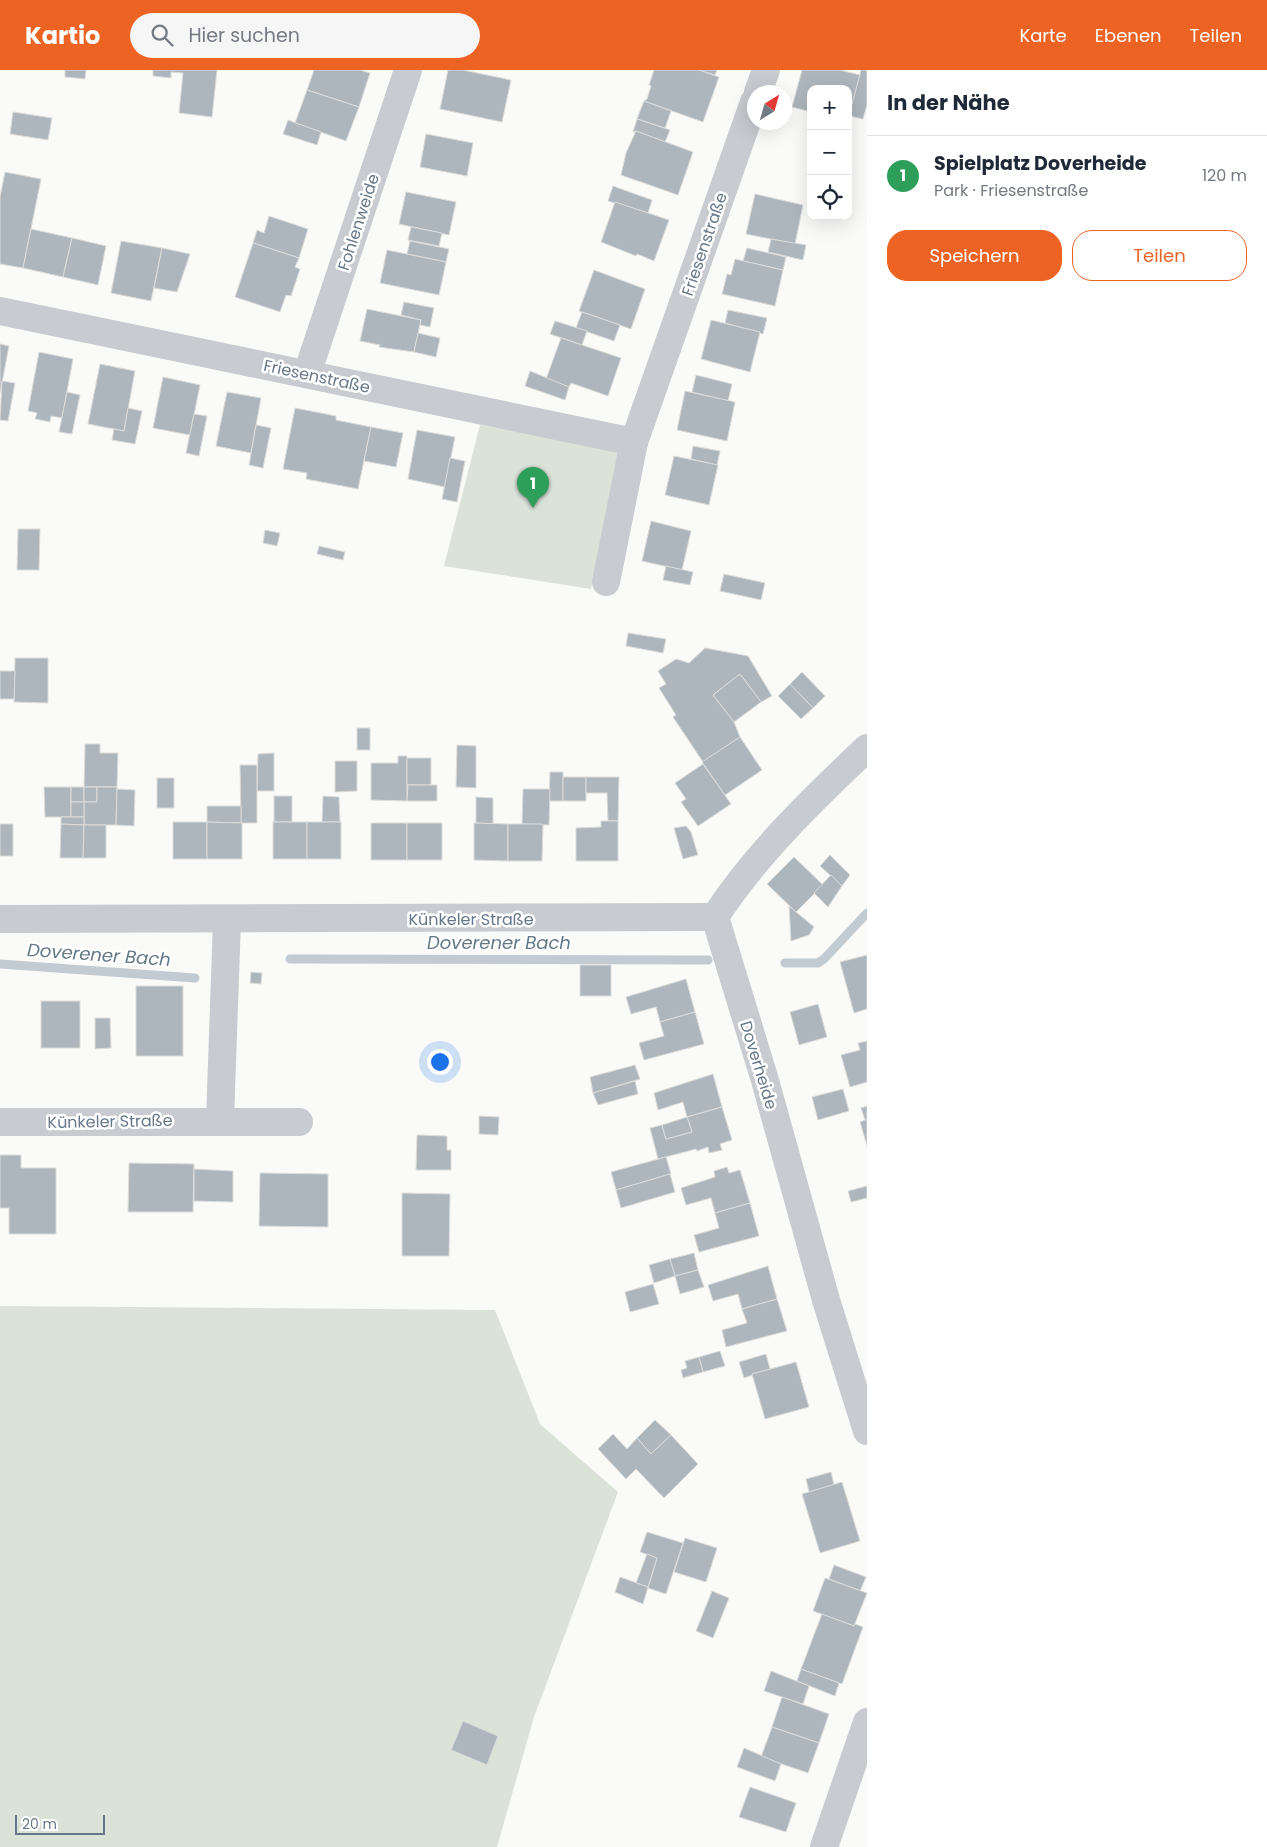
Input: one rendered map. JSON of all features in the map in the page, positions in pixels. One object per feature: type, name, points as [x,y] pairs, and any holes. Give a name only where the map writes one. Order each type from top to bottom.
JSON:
[{"type":"street","name":"Fohlenweide","points":[[307,374],[408,70]]},
{"type":"street","points":[[761,85],[766,70]]},
{"type":"street","name":"Friesenstraße","points":[[606,582],[634,442],[747,122]]},
{"type":"street","name":"Friesenstraße","points":[[0,311],[634,442]]},
{"type":"street","points":[[718,930],[736,884],[834,779],[867,748]]},
{"type":"street","name":"Künkeler Straße","points":[[0,919],[227,920],[718,930]]},
{"type":"street","points":[[220,1120],[227,920]]},
{"type":"street","name":"Doverheide","points":[[718,930],[764,1077],[824,1294],[867,1431]]},
{"type":"street","name":"Künkeler Straße","points":[[0,1122],[220,1120],[299,1122]]},
{"type":"street","points":[[824,1847],[867,1722]]},
{"type":"shaded area","points":[[480,425],[619,450],[591,589],[444,566]]},
{"type":"shaded area","points":[[0,1306],[495,1310],[540,1424],[618,1492],[534,1717],[497,1847],[0,1847]]},
{"type":"building","points":[[65,70],[86,70],[85,79],[65,77]]},
{"type":"building","points":[[153,70],[217,70],[212,117],[179,113],[183,73],[171,72],[171,78],[153,76]]},
{"type":"building","points":[[314,70],[360,70],[370,73],[359,107],[307,90]]},
{"type":"building","points":[[448,70],[463,70],[511,80],[502,122],[440,109]]},
{"type":"building","points":[[654,70],[699,70],[719,77],[703,122],[644,101],[647,99]]},
{"type":"building","points":[[699,70],[717,70],[715,75]]},
{"type":"building","points":[[802,70],[840,70],[860,75],[852,105],[852,85],[807,85],[807,111],[792,107]]},
{"type":"building","points":[[861,70],[867,70],[867,105],[863,119],[852,117],[852,104]]},
{"type":"building","points":[[307,90],[359,107],[346,141],[295,123]]},
{"type":"building","points":[[644,101],[671,111],[665,128],[637,119]]},
{"type":"building","points":[[13,112],[52,118],[48,140],[10,134]]},
{"type":"building","points":[[637,119],[670,130],[665,142],[636,131],[633,132]]},
{"type":"building","points":[[288,120],[321,132],[317,145],[283,134]]},
{"type":"building","points":[[636,131],[693,152],[678,195],[621,175],[626,153]]},
{"type":"building","points":[[426,134],[473,143],[467,176],[420,167]]},
{"type":"building","points":[[5,172],[41,179],[23,268],[0,264],[0,197]]},
{"type":"building","points":[[613,186],[652,200],[648,213],[608,201]]},
{"type":"building","points":[[406,192],[456,202],[449,235],[399,224]]},
{"type":"building","points":[[755,194],[803,205],[795,244],[746,234]]},
{"type":"building","points":[[615,202],[669,220],[654,261],[601,242]]},
{"type":"building","points":[[269,216],[308,229],[299,258],[253,243],[257,230],[264,233]]},
{"type":"building","points":[[411,227],[442,233],[439,246],[408,240]]},
{"type":"building","points":[[31,229],[72,238],[63,277],[23,268]]},
{"type":"building","points":[[72,238],[106,246],[98,285],[63,277]]},
{"type":"building","points":[[771,239],[806,245],[803,260],[768,252]]},
{"type":"building","points":[[121,241],[162,248],[151,301],[111,293]]},
{"type":"building","points":[[410,241],[449,249],[446,262],[407,254]]},
{"type":"building","points":[[253,243],[299,258],[295,267],[300,269],[291,296],[286,295],[280,312],[235,297]]},
{"type":"building","points":[[162,248],[190,254],[177,292],[154,288]]},
{"type":"building","points":[[747,248],[786,257],[783,270],[743,261]]},
{"type":"building","points":[[387,250],[446,262],[439,295],[380,283]]},
{"type":"building","points":[[735,259],[783,270],[775,306],[722,294],[727,274],[731,275]]},
{"type":"building","points":[[594,270],[645,289],[631,329],[579,311]]},
{"type":"building","points":[[404,302],[434,308],[430,327],[420,325],[421,320],[401,315]]},
{"type":"building","points":[[367,309],[421,320],[414,352],[379,347],[380,345],[360,341]]},
{"type":"building","points":[[728,310],[767,318],[763,334],[725,323]]},
{"type":"building","points":[[582,312],[620,325],[614,341],[576,328]]},
{"type":"building","points":[[711,320],[760,332],[750,372],[701,359]]},
{"type":"building","points":[[555,321],[587,331],[582,345],[550,334]]},
{"type":"building","points":[[418,333],[440,338],[436,357],[414,352]]},
{"type":"building","points":[[561,338],[621,358],[608,396],[571,383],[569,387],[546,379]]},
{"type":"building","points":[[0,344],[9,346],[0,393]]},
{"type":"building","points":[[39,352],[73,359],[62,418],[51,416],[50,422],[35,419],[37,413],[28,411]]},
{"type":"building","points":[[100,364],[135,371],[124,431],[88,424]]},
{"type":"building","points":[[530,371],[569,387],[565,400],[525,386]]},
{"type":"building","points":[[696,375],[732,384],[728,401],[692,392]]},
{"type":"building","points":[[163,377],[200,385],[190,435],[153,428]]},
{"type":"building","points":[[2,381],[15,383],[8,421],[0,420]]},
{"type":"building","points":[[685,391],[735,402],[727,441],[677,430]]},
{"type":"building","points":[[67,392],[80,395],[72,434],[59,432]]},
{"type":"building","points":[[227,392],[261,398],[251,453],[216,446]]},
{"type":"building","points":[[128,408],[142,411],[135,444],[112,440],[114,429],[124,431]]},
{"type":"building","points":[[295,408],[336,416],[336,420],[371,427],[358,489],[306,479],[307,473],[283,469]]},
{"type":"building","points":[[194,414],[207,416],[199,456],[186,453]]},
{"type":"building","points":[[256,425],[271,428],[263,468],[249,465]]},
{"type":"building","points":[[371,427],[403,433],[396,467],[364,461]]},
{"type":"building","points":[[417,430],[455,437],[445,487],[408,479]]},
{"type":"building","points":[[693,446],[720,451],[717,465],[691,459]]},
{"type":"building","points":[[674,456],[718,465],[709,505],[665,495]]},
{"type":"building","points":[[450,458],[465,461],[457,502],[442,499]]},
{"type":"building","points":[[651,521],[691,531],[682,570],[642,561]]},
{"type":"building","points":[[18,529],[40,529],[39,570],[17,570]]},
{"type":"building","points":[[265,530],[280,533],[277,546],[263,543]]},
{"type":"building","points":[[319,546],[345,552],[343,560],[317,554]]},
{"type":"building","points":[[666,566],[693,572],[690,585],[663,580]]},
{"type":"building","points":[[724,574],[765,583],[761,600],[720,591]]},
{"type":"building","points":[[628,633],[666,639],[663,653],[626,646]]},
{"type":"building","points":[[705,648],[748,656],[772,696],[761,702],[740,674],[713,695],[734,722],[740,737],[703,762],[673,717],[676,715],[659,688],[666,684],[658,671],[676,659],[689,663]]},
{"type":"building","points":[[15,658],[48,658],[48,703],[14,702]]},
{"type":"building","points":[[0,671],[15,671],[14,699],[0,699]]},
{"type":"building","points":[[802,672],[825,696],[813,708],[790,684]]},
{"type":"building","points":[[740,674],[761,702],[734,722],[713,695]]},
{"type":"building","points":[[790,684],[813,708],[801,719],[778,696]]},
{"type":"building","points":[[357,728],[370,728],[370,750],[357,750]]},
{"type":"building","points":[[740,737],[762,770],[725,795],[702,762]]},
{"type":"building","points":[[85,744],[100,744],[100,753],[118,753],[117,787],[84,787]]},
{"type":"building","points":[[457,745],[476,746],[476,788],[456,787]]},
{"type":"building","points":[[274,753],[274,791],[257,791],[258,754]]},
{"type":"building","points":[[398,756],[407,756],[407,801],[371,800],[371,763],[398,763]]},
{"type":"building","points":[[407,758],[431,758],[431,785],[407,785]]},
{"type":"building","points":[[335,761],[357,761],[357,791],[335,792]]},
{"type":"building","points":[[703,764],[731,804],[698,826],[681,802],[686,799],[675,783]]},
{"type":"building","points":[[240,765],[257,765],[257,823],[241,823]]},
{"type":"building","points":[[550,772],[563,772],[563,801],[549,801]]},
{"type":"building","points":[[563,777],[586,777],[586,801],[563,801]]},
{"type":"building","points":[[586,777],[619,777],[618,821],[608,821],[607,793],[586,793]]},
{"type":"building","points":[[157,778],[174,778],[174,808],[157,808]]},
{"type":"building","points":[[408,785],[437,785],[437,801],[407,801]]},
{"type":"building","points":[[44,787],[71,787],[71,817],[45,817]]},
{"type":"building","points":[[71,787],[84,787],[84,802],[71,802]]},
{"type":"building","points":[[84,787],[97,787],[97,802],[84,802]]},
{"type":"building","points":[[97,787],[117,787],[116,825],[84,825],[84,802],[97,802]]},
{"type":"building","points":[[117,789],[135,790],[134,826],[116,825]]},
{"type":"building","points":[[523,789],[550,789],[549,825],[522,824]]},
{"type":"building","points":[[274,796],[292,796],[292,822],[274,822]]},
{"type":"building","points":[[323,796],[339,797],[340,822],[322,822]]},
{"type":"building","points":[[476,797],[493,798],[493,824],[476,823]]},
{"type":"building","points":[[71,802],[84,802],[84,817],[71,817]]},
{"type":"building","points":[[207,806],[241,806],[241,823],[207,822]]},
{"type":"building","points":[[61,817],[84,817],[84,825],[61,824]]},
{"type":"building","points":[[601,821],[618,821],[618,861],[576,861],[576,828],[601,827]]},
{"type":"building","points":[[173,822],[207,822],[207,859],[173,859]]},
{"type":"building","points":[[207,822],[242,823],[242,859],[207,859]]},
{"type":"building","points":[[273,822],[307,822],[307,859],[273,859]]},
{"type":"building","points":[[307,822],[341,822],[341,859],[307,859]]},
{"type":"building","points":[[371,823],[407,823],[407,860],[371,860]]},
{"type":"building","points":[[407,823],[442,823],[442,860],[407,860]]},
{"type":"building","points":[[474,823],[508,824],[508,861],[474,860]]},
{"type":"building","points":[[0,824],[13,824],[13,856],[0,856]]},
{"type":"building","points":[[61,824],[84,825],[83,858],[60,858]]},
{"type":"building","points":[[508,824],[543,824],[542,861],[508,861]]},
{"type":"building","points":[[84,825],[106,825],[106,858],[83,858]]},
{"type":"building","points":[[686,826],[691,832],[698,855],[683,859],[674,828]]},
{"type":"building","points":[[830,855],[850,875],[842,886],[820,866]]},
{"type":"building","points":[[794,857],[823,885],[796,912],[767,884]]},
{"type":"building","points":[[831,875],[842,886],[828,907],[814,893]]},
{"type":"building","points":[[789,906],[814,927],[809,935],[791,941]]},
{"type":"building","points":[[867,955],[867,1009],[854,1013],[840,962]]},
{"type":"building","points":[[580,965],[611,965],[611,996],[580,996]]},
{"type":"building","points":[[251,972],[262,973],[261,984],[250,983]]},
{"type":"building","points":[[686,979],[695,1012],[660,1022],[656,1007],[631,1014],[626,997]]},
{"type":"building","points":[[136,986],[183,986],[183,1056],[136,1056]]},
{"type":"building","points":[[41,1001],[80,1001],[80,1048],[41,1048]]},
{"type":"building","points":[[818,1004],[827,1037],[799,1045],[790,1012]]},
{"type":"building","points":[[695,1012],[704,1044],[644,1060],[639,1043],[664,1036],[660,1022]]},
{"type":"building","points":[[95,1018],[110,1018],[111,1048],[95,1049]]},
{"type":"building","points":[[867,1041],[867,1082],[850,1087],[841,1055],[860,1050],[858,1043]]},
{"type":"building","points":[[635,1065],[640,1079],[593,1093],[590,1077]]},
{"type":"building","points":[[713,1074],[722,1107],[687,1117],[683,1102],[658,1110],[654,1093]]},
{"type":"building","points":[[635,1081],[638,1094],[598,1105],[593,1093]]},
{"type":"building","points":[[843,1089],[849,1111],[818,1120],[812,1097]]},
{"type":"building","points":[[867,1106],[867,1120],[865,1120],[861,1108]]},
{"type":"building","points":[[722,1107],[732,1140],[720,1144],[722,1150],[709,1153],[708,1147],[658,1159],[650,1128],[662,1125],[666,1139],[692,1132],[687,1117]]},
{"type":"building","points":[[479,1116],[499,1117],[498,1135],[479,1134]]},
{"type":"building","points":[[687,1117],[692,1132],[666,1139],[662,1125]]},
{"type":"building","points":[[867,1120],[867,1146],[860,1122]]},
{"type":"building","points":[[417,1135],[447,1136],[447,1150],[451,1150],[451,1170],[416,1170]]},
{"type":"building","points":[[0,1155],[21,1155],[21,1168],[56,1168],[56,1234],[9,1234],[9,1208],[0,1208]]},
{"type":"building","points":[[666,1157],[671,1174],[616,1190],[611,1172]]},
{"type":"building","points":[[129,1163],[194,1164],[193,1212],[128,1212]]},
{"type":"building","points":[[727,1167],[729,1173],[740,1170],[750,1203],[715,1213],[711,1198],[686,1205],[681,1188],[715,1177],[714,1171]]},
{"type":"building","points":[[194,1169],[233,1171],[233,1202],[194,1201]]},
{"type":"building","points":[[260,1173],[328,1174],[328,1227],[259,1226]]},
{"type":"building","points":[[670,1174],[675,1192],[621,1208],[616,1190]]},
{"type":"building","points":[[867,1186],[867,1198],[851,1202],[848,1191]]},
{"type":"building","points":[[402,1193],[450,1194],[449,1256],[402,1256]]},
{"type":"building","points":[[750,1203],[759,1236],[699,1252],[694,1235],[719,1228],[715,1213]]},
{"type":"building","points":[[694,1253],[698,1270],[675,1276],[670,1259]]},
{"type":"building","points":[[670,1259],[675,1276],[654,1283],[649,1265]]},
{"type":"building","points":[[768,1266],[777,1299],[742,1309],[738,1294],[713,1301],[708,1285]]},
{"type":"building","points":[[698,1270],[704,1287],[680,1294],[675,1276]]},
{"type":"building","points":[[653,1284],[659,1304],[630,1312],[625,1292]]},
{"type":"building","points":[[777,1299],[787,1331],[726,1347],[722,1330],[747,1323],[742,1309]]},
{"type":"building","points":[[720,1351],[725,1366],[703,1372],[699,1357]]},
{"type":"building","points":[[766,1354],[770,1369],[744,1378],[739,1362]]},
{"type":"building","points":[[699,1357],[703,1372],[683,1378],[681,1370],[687,1368],[685,1361]]},
{"type":"building","points":[[796,1362],[809,1407],[765,1419],[752,1374]]},
{"type":"building","points":[[655,1420],[671,1435],[651,1454],[637,1438]]},
{"type":"building","points":[[613,1434],[627,1449],[637,1438],[651,1454],[671,1435],[698,1464],[664,1498],[636,1469],[626,1479],[598,1449]]},
{"type":"building","points":[[831,1472],[834,1485],[809,1492],[806,1479]]},
{"type":"building","points":[[842,1482],[860,1541],[820,1553],[802,1494]]},
{"type":"building","points":[[647,1532],[683,1543],[666,1594],[648,1588],[657,1558],[640,1552]]},
{"type":"building","points":[[685,1538],[717,1548],[706,1582],[674,1572]]},
{"type":"building","points":[[647,1554],[657,1558],[648,1587],[636,1583]]},
{"type":"building","points":[[834,1565],[866,1577],[860,1591],[829,1579]]},
{"type":"building","points":[[620,1577],[648,1587],[643,1604],[615,1592]]},
{"type":"building","points":[[825,1578],[867,1593],[854,1626],[813,1611]]},
{"type":"building","points":[[712,1591],[729,1598],[713,1638],[696,1631]]},
{"type":"building","points":[[822,1614],[854,1626],[855,1624],[863,1627],[842,1684],[801,1669]]},
{"type":"building","points":[[801,1669],[839,1683],[835,1696],[797,1681]]},
{"type":"building","points":[[771,1671],[809,1686],[803,1704],[764,1691]]},
{"type":"building","points":[[782,1697],[829,1714],[819,1743],[772,1727]]},
{"type":"building","points":[[463,1721],[498,1736],[487,1765],[451,1750]]},
{"type":"building","points":[[772,1727],[819,1743],[808,1773],[761,1757]]},
{"type":"building","points":[[744,1748],[781,1764],[775,1781],[737,1767]]},
{"type":"building","points":[[750,1787],[796,1803],[786,1832],[739,1817]]},
{"type":"waterway","name":"Doverener Bach","points":[[785,963],[818,963],[867,913]]},
{"type":"waterway","name":"Doverener Bach","points":[[290,959],[708,960]]},
{"type":"waterway","name":"Doverener Bach","points":[[0,964],[195,978]]},
{"type":"place","name":"Spielplatz Doverheide","points":[[533,508]]}]
